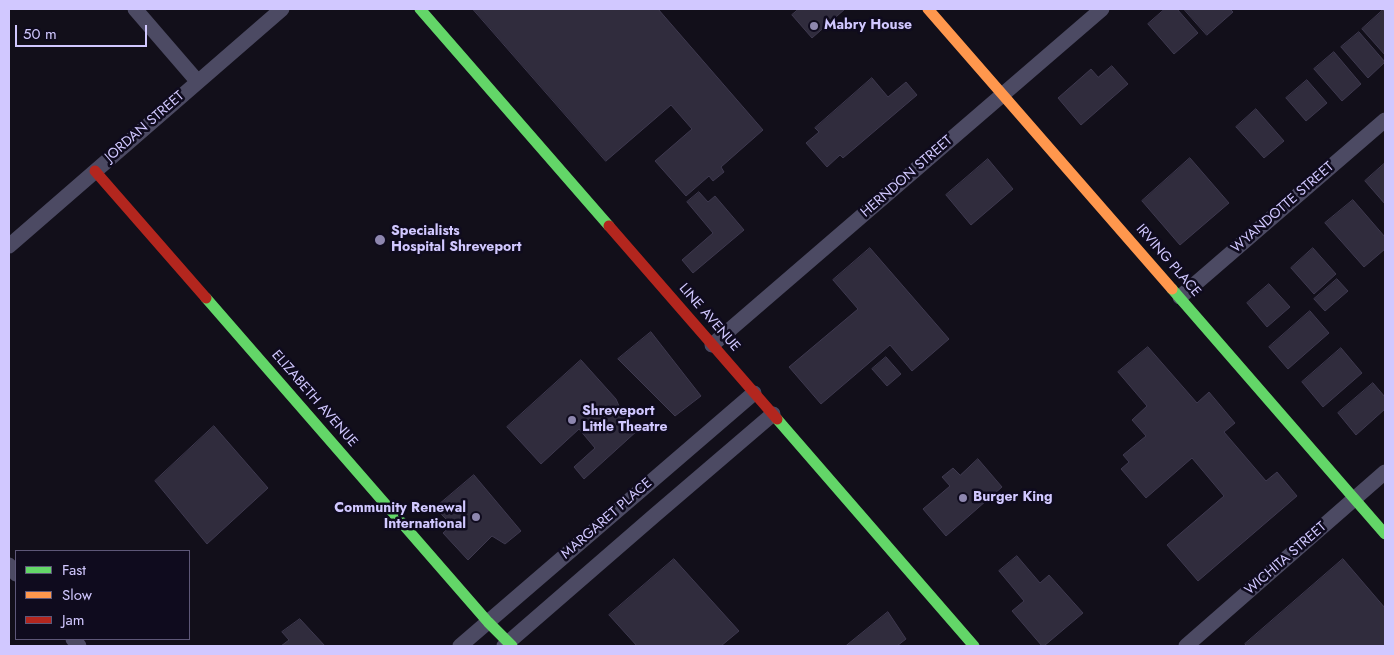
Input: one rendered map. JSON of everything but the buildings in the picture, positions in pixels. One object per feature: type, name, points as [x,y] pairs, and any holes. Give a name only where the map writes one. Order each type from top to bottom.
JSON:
[{"type":"street","points":[[135,9],[198,82]]},
{"type":"street","name":"JORDAN STREET","points":[[9,246],[282,9]]},
{"type":"street","name":"LINE AVENUE","points":[[420,9],[974,646]]},
{"type":"street","name":"IRVING PLACE","points":[[928,9],[1385,534]]},
{"type":"street","name":"HERNDON STREET","points":[[712,345],[1102,9]]},
{"type":"street","name":"WYANDOTTE STREET","points":[[1180,297],[1385,120]]},
{"type":"street","name":"ELIZABETH AVENUE","points":[[95,171],[508,645]]},
{"type":"street","name":"MARGARET PLACE","points":[[460,646],[754,392]]},
{"type":"street","name":"MARGARET PLACE","points":[[508,645],[655,514],[773,414]]},
{"type":"street","name":"WICHITA STREET","points":[[1186,646],[1385,472]]},
{"type":"traffic: fast","points":[[420,9],[609,226]]},
{"type":"traffic: fast","points":[[1172,289],[1385,534]]},
{"type":"traffic: fast","points":[[206,298],[488,622],[512,646]]},
{"type":"traffic: fast","points":[[777,419],[974,646]]},
{"type":"traffic: slow","points":[[928,9],[1172,289]]},
{"type":"traffic: jam","points":[[95,171],[206,298]]},
{"type":"traffic: jam","points":[[609,226],[777,419]]},
{"type":"place","name":"Mabry House","points":[[814,26]]},
{"type":"place","name":"Specialists Hospital Shreveport","points":[[380,240]]},
{"type":"place","name":"Shreveport Little Theatre","points":[[572,420]]},
{"type":"place","name":"Burger King","points":[[963,498]]},
{"type":"place","name":"Community Renewal International","points":[[476,517]]}]
